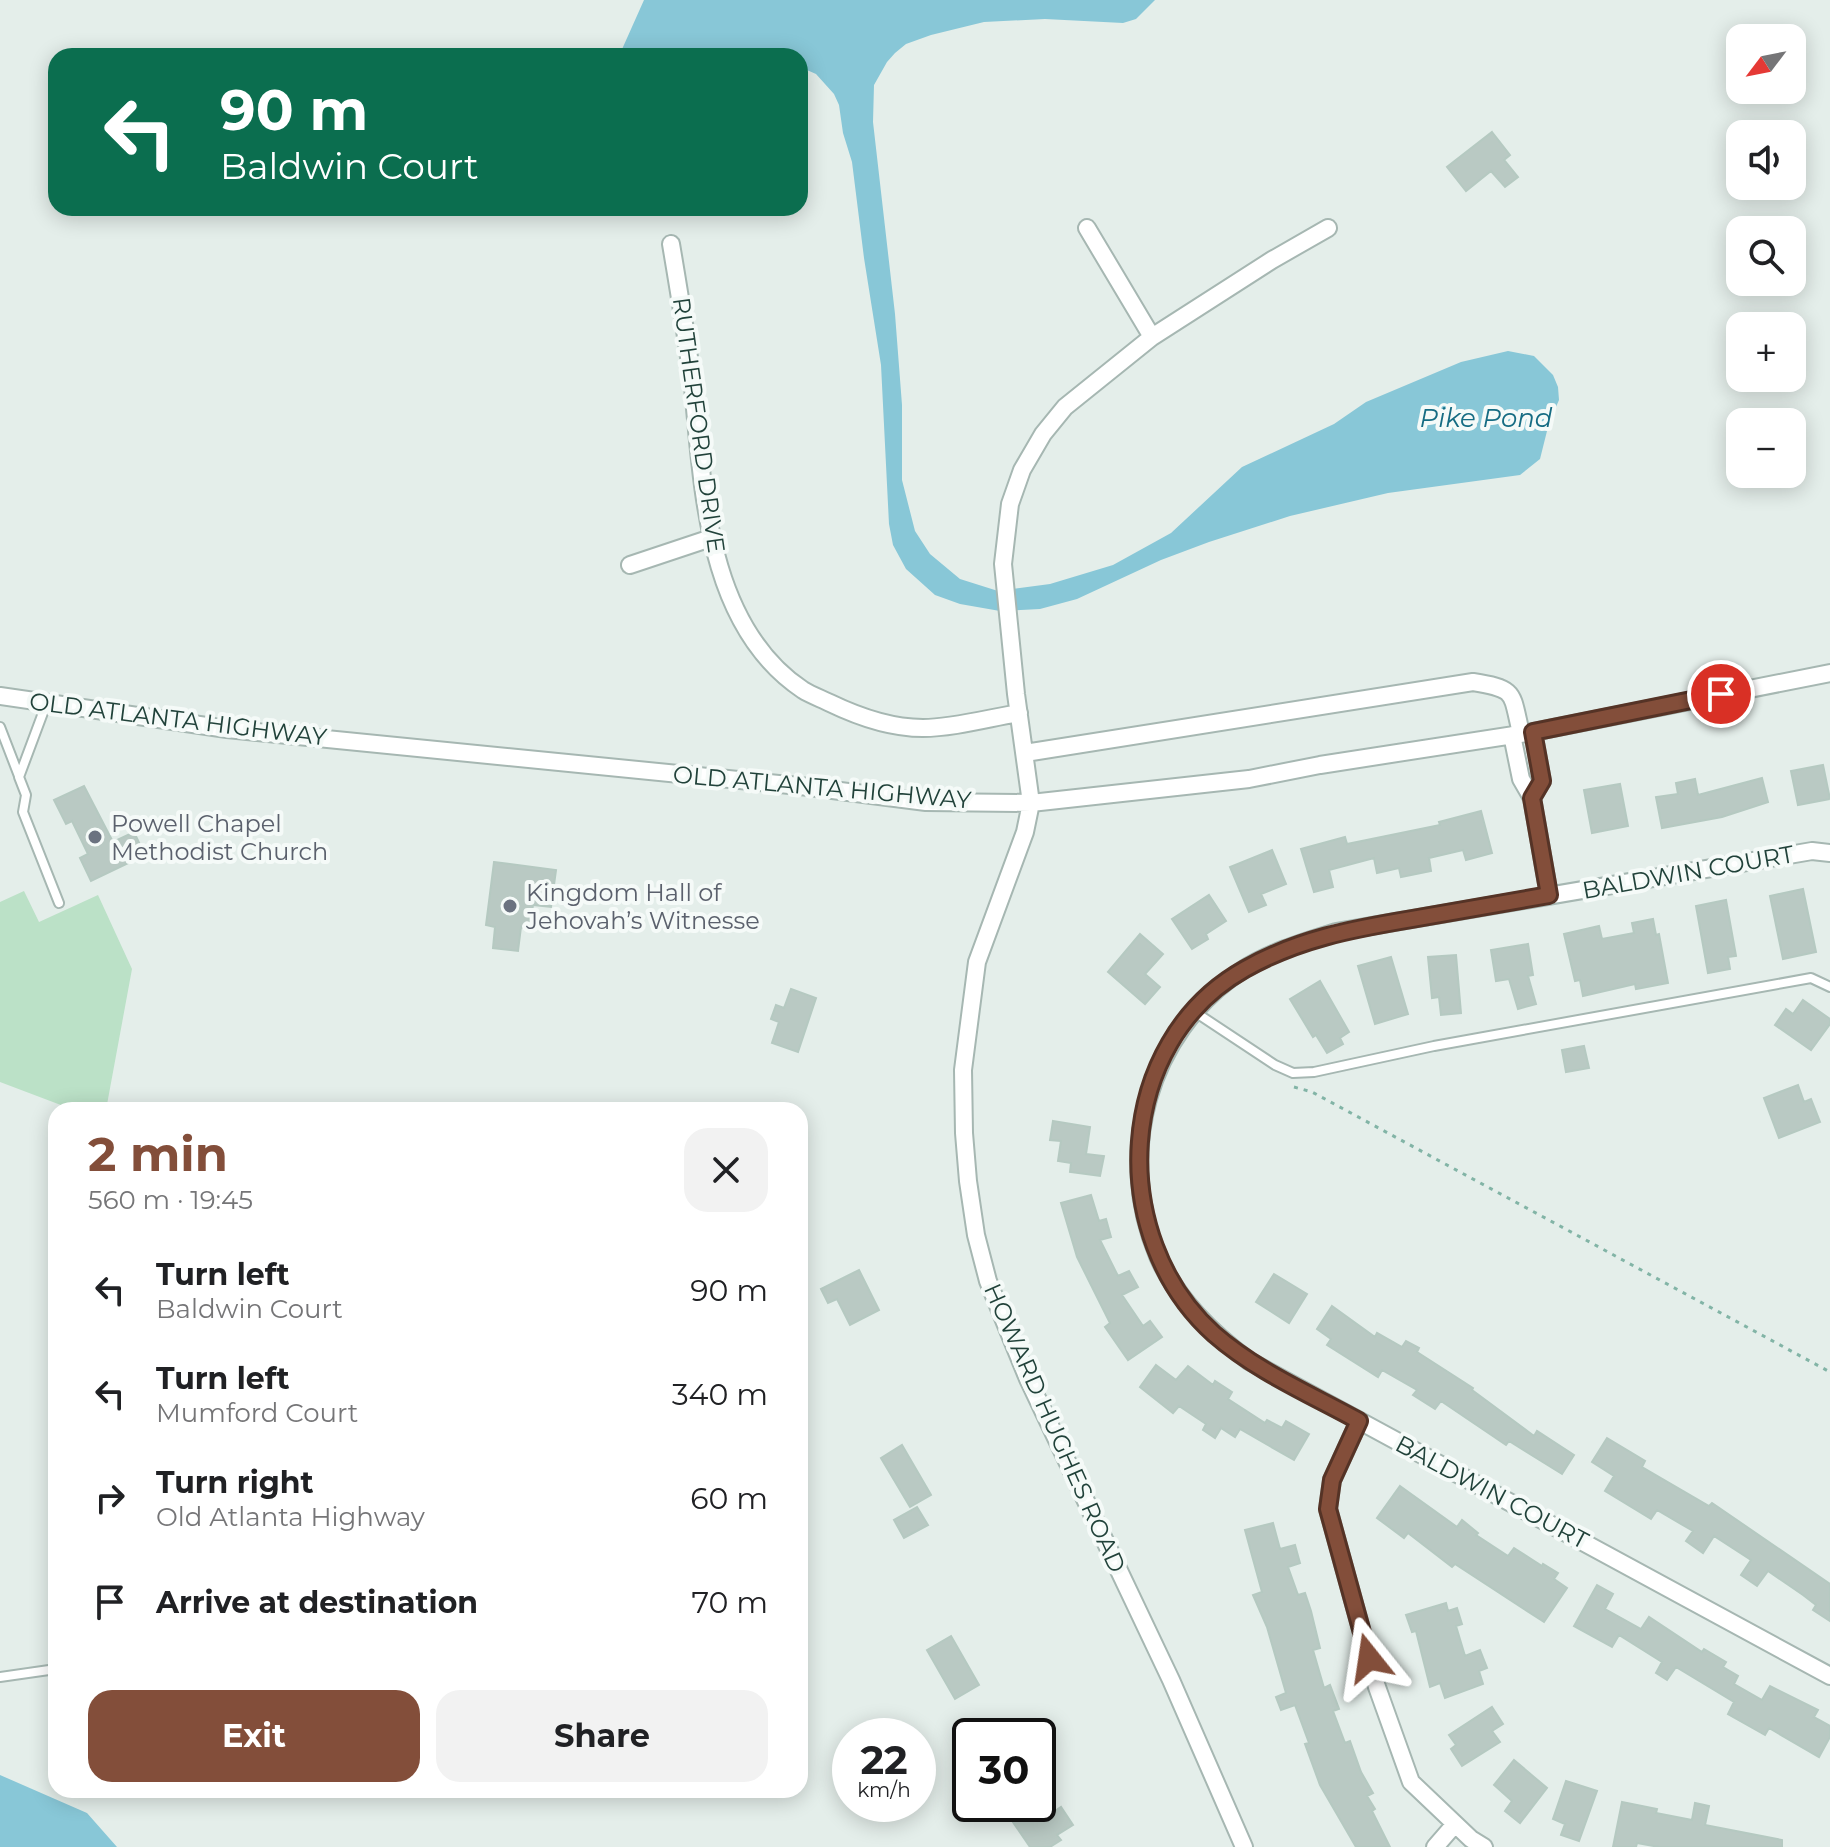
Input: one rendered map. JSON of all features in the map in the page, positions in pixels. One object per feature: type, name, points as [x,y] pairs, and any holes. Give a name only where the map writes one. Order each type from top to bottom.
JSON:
[{"type":"street","points":[[1087,228],[1152,337]]},
{"type":"street","points":[[1031,803],[1003,564],[1010,504],[1022,470],[1043,434],[1065,407],[1152,337],[1328,228]]},
{"type":"street","name":"RUTHERFORD DRIVE","points":[[671,244],[686,330],[711,538],[729,593],[745,626],[771,662],[803,690],[883,724],[924,728],[1019,713]]},
{"type":"street","points":[[630,565],[711,538]]},
{"type":"street","name":"OLD ATLANTA HIGHWAY","points":[[0,696],[227,729],[809,787],[926,802],[1031,803],[1249,779],[1522,733],[1830,673]]},
{"type":"street","points":[[1025,753],[1473,682],[1502,687],[1512,696],[1522,733],[1542,781],[1532,798],[1549,895]]},
{"type":"street","name":"HOWARD HUGHES ROAD","points":[[1031,803],[1025,832],[977,962],[969,1018],[963,1070],[964,1133],[976,1235],[988,1281],[1028,1379],[1171,1680],[1244,1847]]},
{"type":"street","name":"BALDWIN COURT","points":[[1830,853],[1812,851],[1549,895],[1336,932],[1289,946],[1242,970],[1194,1011],[1166,1051],[1151,1084],[1141,1130],[1138,1169],[1143,1214],[1159,1258],[1182,1296],[1212,1332],[1249,1361],[1830,1676]]},
{"type":"street","points":[[1359,1421],[1332,1480],[1328,1509],[1377,1687],[1411,1782],[1484,1847]]},
{"type":"street","points":[[1435,1847],[1455,1824]]},
{"type":"lane","points":[[19,777],[47,702]]},
{"type":"lane","points":[[0,727],[26,795],[23,812],[59,903]]},
{"type":"lane","points":[[1194,1011],[1275,1065],[1293,1073],[1314,1072],[1434,1046],[1811,978],[1830,987]]},
{"type":"lane","points":[[0,1677],[48,1670]]},
{"type":"path","points":[[1285,1085],[1312,1092],[1830,1372]]},
{"type":"green space","points":[[24,891],[39,922],[98,895],[132,969],[107,1102],[53,1102],[0,1082],[0,902]]},
{"type":"water","name":"Pike Pond","points":[[644,0],[1155,0],[1136,19],[1123,23],[1045,19],[984,22],[931,35],[906,44],[895,53],[874,85],[873,122],[902,405],[902,480],[915,531],[930,554],[960,579],[998,591],[1050,584],[1113,565],[1171,533],[1242,467],[1334,424],[1366,402],[1461,362],[1508,351],[1534,356],[1553,375],[1558,387],[1559,400],[1549,423],[1540,459],[1520,475],[1388,493],[1290,516],[1209,542],[1161,560],[1077,599],[1040,609],[1000,611],[960,604],[935,595],[906,569],[893,545],[889,524],[881,365],[852,162],[839,105],[834,94],[816,74],[808,70],[808,48],[623,48]]},
{"type":"water","points":[[0,1775],[87,1813],[117,1847],[0,1847]]},
{"type":"building","points":[[1492,132],[1510,155],[1504,160],[1518,177],[1505,187],[1491,171],[1466,191],[1447,167]]},
{"type":"building","points":[[1823,765],[1830,799],[1798,805],[1791,771]]},
{"type":"building","points":[[1762,778],[1768,802],[1722,817],[1662,828],[1656,797],[1678,794],[1676,783],[1695,779],[1698,795]]},
{"type":"building","points":[[1620,784],[1628,826],[1592,833],[1584,790]]},
{"type":"building","name":"Powell Chapel Methodist Church","points":[[84,786],[113,842],[134,832],[145,855],[91,881],[80,858],[88,854],[72,821],[66,824],[54,800]]},
{"type":"building","points":[[1481,811],[1492,853],[1466,860],[1463,850],[1429,858],[1431,871],[1401,877],[1399,868],[1377,873],[1374,858],[1329,870],[1333,887],[1314,892],[1301,849],[1345,837],[1347,844],[1440,825],[1439,822]]},
{"type":"building","points":[[1272,850],[1286,884],[1261,894],[1266,905],[1249,912],[1230,867]]},
{"type":"building","name":"Kingdom Hall of Jehovah’s Witnesse","points":[[494,862],[556,870],[551,907],[533,905],[529,929],[521,927],[518,951],[493,948],[495,927],[486,925]]},
{"type":"building","points":[[1803,889],[1816,952],[1783,959],[1770,896]]},
{"type":"building","points":[[1209,895],[1226,921],[1206,934],[1208,939],[1192,949],[1172,919]]},
{"type":"building","points":[[1726,900],[1736,956],[1728,957],[1730,969],[1708,973],[1696,906]]},
{"type":"building","points":[[1653,919],[1656,935],[1659,934],[1668,983],[1636,989],[1635,984],[1583,996],[1580,980],[1575,981],[1564,934],[1599,926],[1602,939],[1634,933],[1632,923]]},
{"type":"building","points":[[1140,934],[1163,954],[1145,974],[1160,987],[1145,1004],[1108,972]]},
{"type":"building","points":[[1528,944],[1533,975],[1528,976],[1536,1004],[1518,1009],[1509,979],[1496,981],[1491,950]]},
{"type":"building","points":[[1456,955],[1461,1013],[1441,1015],[1439,997],[1432,998],[1428,957]]},
{"type":"building","points":[[1391,957],[1408,1014],[1375,1024],[1358,966]]},
{"type":"building","points":[[1320,981],[1349,1032],[1340,1038],[1343,1044],[1327,1053],[1316,1035],[1313,1037],[1290,999]]},
{"type":"building","points":[[791,989],[816,998],[798,1052],[772,1043],[779,1022],[771,1019],[776,1005],[784,1008]]},
{"type":"building","points":[[1803,1000],[1830,1019],[1830,1024],[1811,1050],[1775,1025],[1786,1009],[1793,1014]]},
{"type":"building","points":[[1584,1046],[1589,1068],[1566,1072],[1562,1050]]},
{"type":"building","points":[[1798,1085],[1804,1102],[1811,1099],[1820,1122],[1779,1138],[1764,1098]]},
{"type":"building","points":[[1053,1121],[1090,1127],[1086,1154],[1104,1156],[1100,1176],[1070,1172],[1071,1163],[1058,1161],[1061,1141],[1050,1140]]},
{"type":"building","points":[[1091,1195],[1099,1221],[1106,1219],[1111,1237],[1100,1240],[1118,1276],[1129,1271],[1138,1287],[1122,1295],[1143,1326],[1150,1321],[1162,1337],[1128,1360],[1105,1327],[1110,1323],[1077,1257],[1061,1203]]},
{"type":"building","points":[[859,1270],[879,1310],[850,1325],[837,1299],[828,1303],[821,1289]]},
{"type":"building","points":[[1274,1274],[1307,1294],[1289,1323],[1256,1302]]},
{"type":"building","points":[[1332,1306],[1375,1337],[1377,1333],[1402,1347],[1406,1341],[1419,1348],[1417,1352],[1473,1388],[1534,1436],[1537,1431],[1574,1455],[1562,1474],[1509,1441],[1506,1445],[1441,1401],[1435,1409],[1413,1395],[1417,1390],[1382,1370],[1378,1377],[1327,1345],[1331,1339],[1317,1329]]},
{"type":"building","points":[[1156,1365],[1176,1380],[1188,1366],[1213,1385],[1215,1381],[1232,1392],[1228,1399],[1265,1423],[1267,1420],[1282,1428],[1286,1421],[1309,1434],[1294,1460],[1240,1429],[1235,1437],[1221,1428],[1215,1438],[1203,1430],[1206,1424],[1179,1406],[1173,1413],[1140,1387]]},
{"type":"building","points":[[1607,1438],[1645,1461],[1642,1467],[1709,1506],[1712,1503],[1830,1584],[1830,1621],[1813,1610],[1816,1605],[1768,1571],[1757,1586],[1741,1575],[1751,1560],[1714,1536],[1703,1553],[1686,1541],[1693,1531],[1657,1510],[1651,1519],[1605,1491],[1614,1476],[1592,1462]]},
{"type":"building","points":[[902,1445],[931,1495],[910,1507],[881,1458]]},
{"type":"building","points":[[1400,1486],[1457,1527],[1462,1520],[1478,1533],[1476,1535],[1508,1556],[1514,1548],[1558,1573],[1554,1579],[1567,1588],[1544,1622],[1455,1564],[1452,1567],[1408,1533],[1404,1538],[1377,1518]]},
{"type":"building","points":[[917,1507],[928,1525],[904,1538],[894,1520]]},
{"type":"building","points":[[1273,1523],[1280,1549],[1295,1545],[1300,1563],[1288,1567],[1298,1595],[1305,1593],[1311,1611],[1320,1648],[1313,1650],[1324,1688],[1330,1685],[1339,1709],[1333,1711],[1345,1743],[1350,1741],[1361,1772],[1373,1793],[1367,1796],[1390,1847],[1356,1847],[1320,1785],[1295,1705],[1281,1710],[1276,1697],[1286,1693],[1267,1627],[1253,1595],[1262,1592],[1245,1530]]},
{"type":"building","points":[[1597,1585],[1613,1594],[1605,1609],[1641,1629],[1649,1617],[1702,1652],[1704,1649],[1726,1662],[1723,1667],[1738,1676],[1734,1684],[1762,1700],[1770,1686],[1818,1710],[1814,1717],[1830,1726],[1830,1737],[1819,1757],[1769,1728],[1765,1735],[1728,1714],[1734,1702],[1676,1667],[1667,1680],[1656,1673],[1662,1662],[1619,1635],[1612,1647],[1574,1626]]},
{"type":"building","points":[[1446,1603],[1448,1611],[1457,1608],[1462,1624],[1456,1626],[1465,1656],[1480,1650],[1487,1668],[1479,1671],[1483,1684],[1445,1698],[1440,1683],[1430,1687],[1416,1631],[1412,1632],[1406,1615]]},
{"type":"building","points":[[951,1636],[979,1685],[955,1699],[927,1650]]},
{"type":"building","points":[[1492,1707],[1503,1724],[1492,1731],[1500,1742],[1462,1766],[1451,1749],[1456,1745],[1449,1735]]},
{"type":"building","points":[[1514,1760],[1547,1788],[1520,1823],[1505,1811],[1512,1801],[1494,1785]]},
{"type":"building","points":[[1566,1781],[1597,1791],[1579,1841],[1561,1835],[1565,1824],[1553,1819]]},
{"type":"building","points":[[1622,1802],[1692,1820],[1695,1803],[1709,1806],[1705,1825],[1782,1840],[1782,1847],[1659,1847],[1637,1843],[1636,1847],[1613,1847]]},
{"type":"building","points":[[1061,1807],[1073,1825],[1057,1835],[1061,1840],[1050,1847],[1030,1847],[1013,1822],[1056,1822],[1056,1810]]},
{"type":"place","name":"Powell Chapel Methodist Church","points":[[95,837]]},
{"type":"place","name":"Kingdom Hall of Jehovah’s Witnesse","points":[[510,906]]},
{"type":"route","points":[[1369,1658],[1328,1509],[1332,1480],[1359,1421],[1249,1361],[1212,1332],[1182,1296],[1159,1258],[1143,1214],[1138,1169],[1141,1130],[1151,1084],[1166,1051],[1194,1011],[1242,970],[1289,946],[1336,932],[1549,895],[1532,798],[1542,781],[1533,732],[1721,694]]}]
